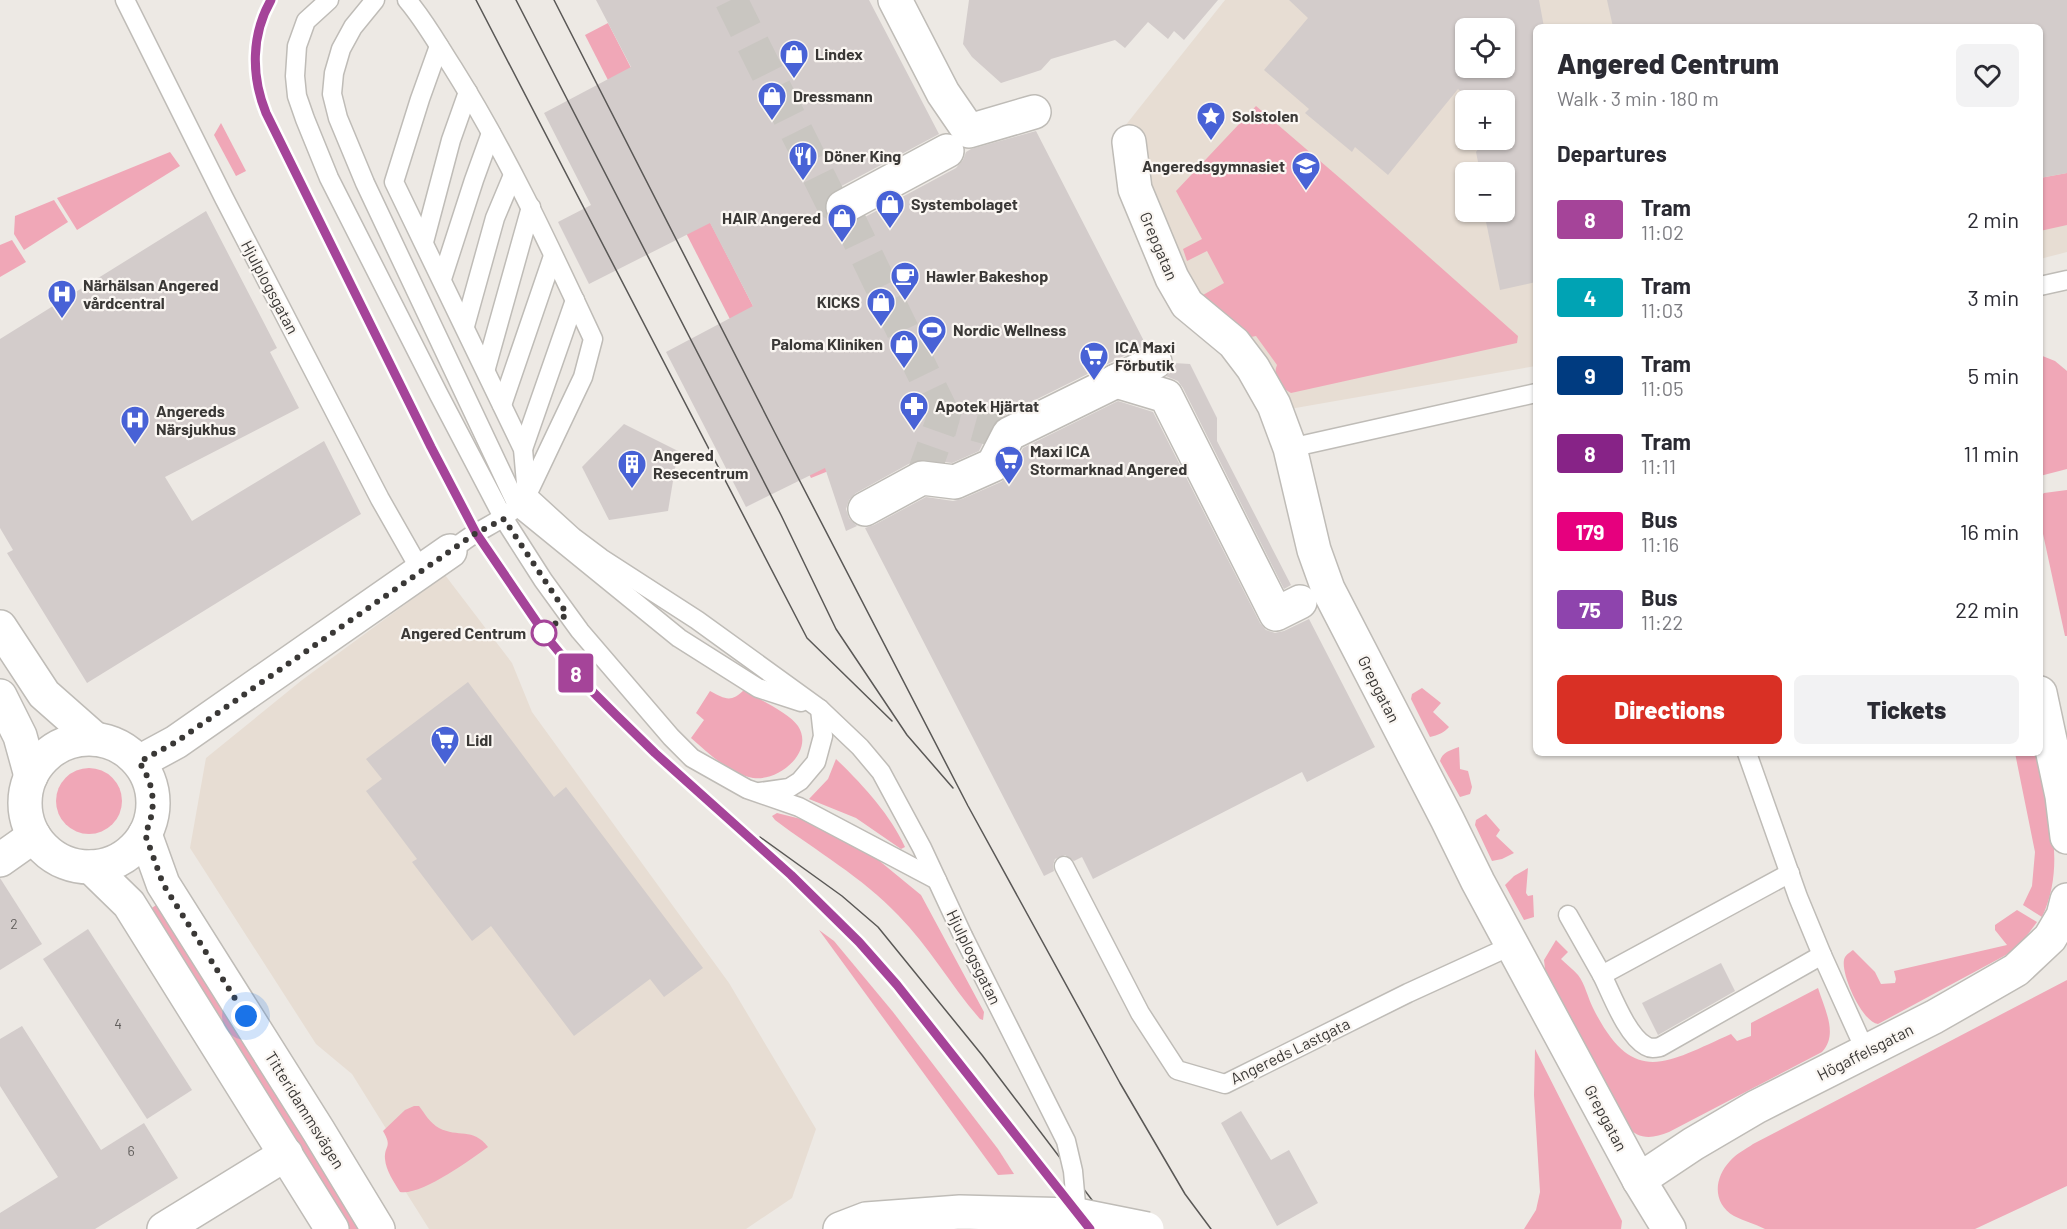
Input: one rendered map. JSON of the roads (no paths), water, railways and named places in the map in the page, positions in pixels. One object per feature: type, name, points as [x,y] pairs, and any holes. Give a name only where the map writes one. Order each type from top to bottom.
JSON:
[{"type":"street","points":[[895,0],[943,93],[969,131],[1034,112]]},
{"type":"street","name":"Grepgatan","points":[[1129,142],[1135,189],[1172,278],[1187,304],[1234,343],[1253,368],[1274,405],[1290,448],[1314,550],[1328,590],[1478,882],[1639,1180],[1669,1229]]},
{"type":"street","points":[[843,207],[947,151]]},
{"type":"street","points":[[865,509],[922,478],[955,482],[993,465],[1009,434],[1155,362]]},
{"type":"street","points":[[1116,381],[1166,396],[1276,614],[1300,602]]},
{"type":"street","points":[[139,762],[176,742],[450,551]]},
{"type":"street","points":[[0,627],[44,694],[96,739]]},
{"type":"street","points":[[0,696],[20,736],[31,776]]},
{"type":"street","points":[[2043,708],[2067,837]]},
{"type":"street","points":[[96,739],[119,746],[139,762],[151,785],[153,801],[151,818],[145,834],[132,851],[123,858],[102,866],[91,867],[74,866],[58,860],[44,849],[34,836],[27,819],[25,802],[31,776],[42,759],[57,747],[76,740],[96,739]]},
{"type":"street","name":"Titteridammsvägen","points":[[145,834],[163,884],[378,1229]]},
{"type":"street","points":[[0,860],[34,836]]},
{"type":"street","points":[[91,867],[129,904],[333,1229]]},
{"type":"street","name":"Högaffelsgatan","points":[[1639,1180],[1693,1144],[1756,1107],[1866,1053],[2016,970],[2050,938],[2062,916],[2067,900]]},
{"type":"street","points":[[164,1229],[286,1154]]},
{"type":"street","points":[[840,1229],[866,1219],[960,1212],[1147,1229]]},
{"type":"lane","name":"Hjulplogsgatan","points":[[125,0],[224,198],[380,499],[421,571]]},
{"type":"lane","points":[[329,0],[306,21],[297,46],[295,76],[297,96],[329,178],[439,396],[516,507],[679,638],[758,688],[820,709],[823,736],[816,762],[800,780],[789,788],[755,792]]},
{"type":"lane","points":[[375,0],[360,18],[341,49],[334,73],[332,94],[338,118],[365,183],[516,507],[579,632],[692,758],[717,774],[755,792],[799,807],[937,880]]},
{"type":"lane","points":[[407,0],[439,46],[491,133],[531,207],[594,339],[583,377],[516,507],[450,551]]},
{"type":"lane","points":[[439,46],[394,182],[524,449]]},
{"type":"lane","points":[[424,242],[451,140],[468,92]]},
{"type":"lane","points":[[442,279],[491,133]]},
{"type":"lane","points":[[465,326],[495,218],[513,175]]},
{"type":"lane","points":[[486,368],[531,207]]},
{"type":"lane","points":[[502,405],[553,255]]},
{"type":"lane","points":[[2043,285],[2067,280]]},
{"type":"lane","points":[[516,507],[524,449],[575,300]]},
{"type":"lane","points":[[1290,448],[1533,394]]},
{"type":"lane","name":"Hjulplogsgatan","points":[[516,507],[573,537],[601,558],[697,620],[820,709],[860,747],[881,772],[922,848],[963,936],[1066,1141],[1073,1171],[1078,1222]]},
{"type":"lane","points":[[1748,756],[1821,955],[1866,1053]]},
{"type":"lane","name":"Angereds Lastgata","points":[[1064,866],[1140,1013],[1178,1070],[1225,1084],[1408,993],[1513,945]]},
{"type":"lane","points":[[1602,975],[1790,873]]},
{"type":"lane","points":[[1568,915],[1633,1035],[1652,1048],[1660,1047],[1821,955]]},
{"type":"tunnel","points":[[731,0],[832,203],[843,207],[944,416]]},
{"type":"tunnel","points":[[922,478],[944,416],[1009,434]]},
{"type":"tram line","points":[[267,0],[259,28],[256,56],[258,85],[266,113],[476,533],[549,640],[587,686],[811,893],[859,942],[897,985],[1090,1229]]},
{"type":"tram line","name":"8","points":[[271,0],[255,47],[256,74],[261,102],[431,447],[489,554],[549,640],[587,686],[655,753],[811,893],[876,961],[1090,1229]]},
{"type":"tram line","points":[[476,0],[807,638],[892,721]]},
{"type":"tram line","points":[[516,0],[781,515],[836,629],[907,735],[953,788]]},
{"type":"tram line","points":[[554,0],[968,806],[1120,1083],[1185,1194],[1211,1229]]},
{"type":"tram line","points":[[760,837],[842,896],[878,927],[982,1055],[1114,1229]]},
{"type":"place","name":"Lindex","points":[[794,80]]},
{"type":"place","name":"Dressmann","points":[[772,122]]},
{"type":"place","name":"Solstolen","points":[[1211,142]]},
{"type":"place","name":"Döner King","points":[[803,182]]},
{"type":"place","name":"Angeredsgymnasiet","points":[[1306,192]]},
{"type":"place","name":"Systembolaget","points":[[890,230]]},
{"type":"place","name":"HAIR Angered","points":[[842,244]]},
{"type":"place","name":"Hawler Bakeshop","points":[[905,302]]},
{"type":"place","name":"Närhälsan Angered vårdcentral","points":[[62,320]]},
{"type":"place","name":"KICKS","points":[[881,328]]},
{"type":"place","name":"Nordic Wellness","points":[[932,356]]},
{"type":"place","name":"Paloma Kliniken","points":[[904,370]]},
{"type":"place","name":"ICA Maxi Förbutik","points":[[1094,382]]},
{"type":"place","name":"Apotek Hjärtat","points":[[914,432]]},
{"type":"place","name":"Angereds Närsjukhus","points":[[135,446]]},
{"type":"place","name":"Maxi ICA Stormarknad Angered","points":[[1009,486]]},
{"type":"place","name":"Angered Resecentrum","points":[[632,490]]},
{"type":"place","name":"Angered Centrum","points":[[544,633]]},
{"type":"place","name":"Lidl","points":[[445,766]]}]
